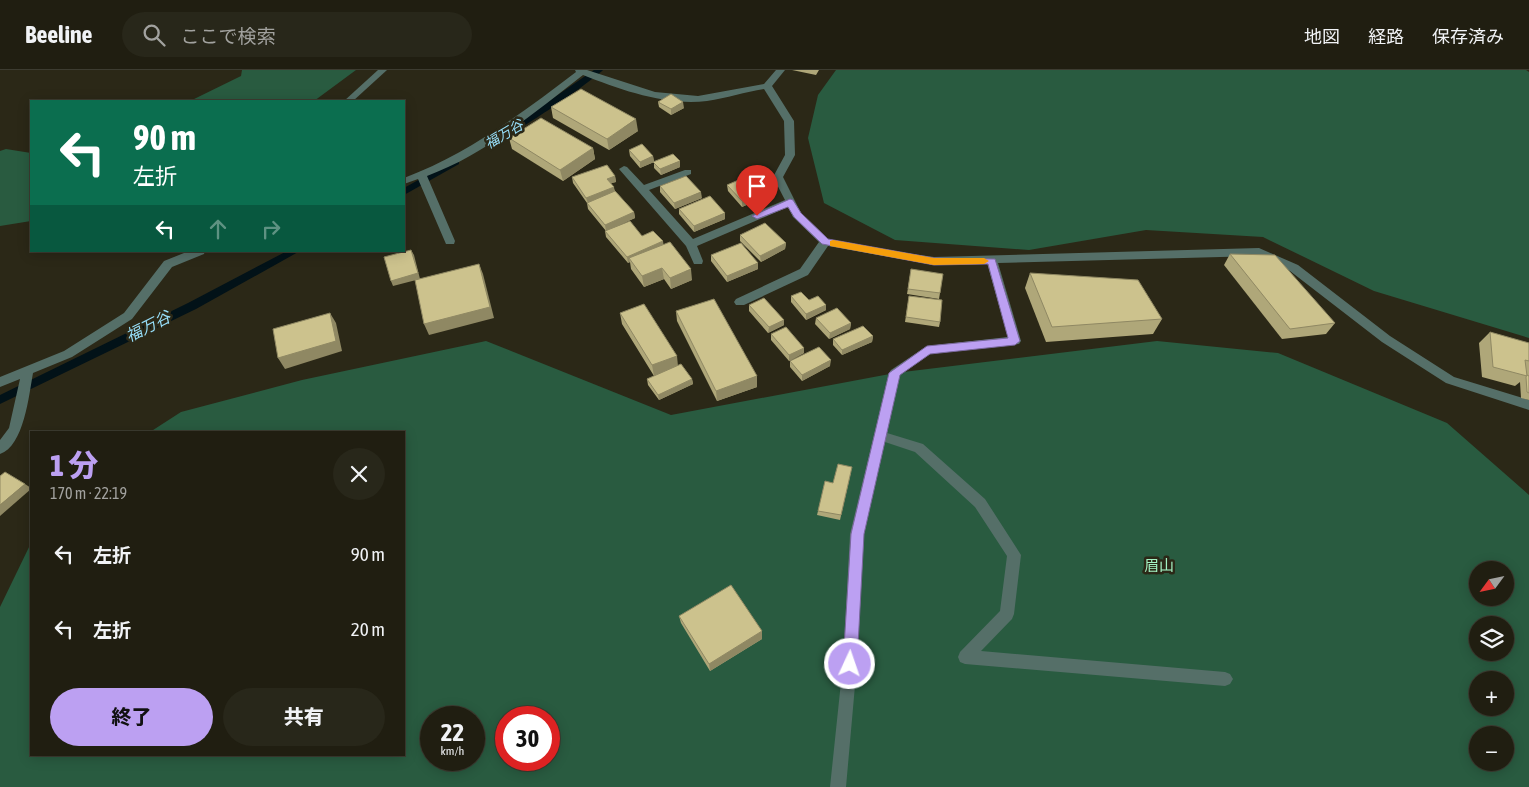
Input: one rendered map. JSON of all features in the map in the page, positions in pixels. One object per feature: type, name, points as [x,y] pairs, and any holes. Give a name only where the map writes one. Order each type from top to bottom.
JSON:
[{"type":"street","points":[[349,100],[383,70]]},
{"type":"street","points":[[405,181],[448,162],[502,132],[582,70],[609,82],[660,95],[698,99],[767,86],[781,70]]},
{"type":"street","points":[[767,86],[789,121],[790,155],[778,177],[797,215],[825,242],[934,261],[992,261],[1259,252],[1294,268],[1386,339],[1450,380],[1529,405]]},
{"type":"street","points":[[624,169],[691,244],[698,260]]},
{"type":"street","points":[[642,190],[688,172]]},
{"type":"street","points":[[421,174],[450,241]]},
{"type":"street","points":[[691,244],[790,202]]},
{"type":"street","points":[[740,302],[804,272],[825,242]]},
{"type":"street","points":[[0,382],[68,354],[128,316],[168,264],[198,252]]},
{"type":"street","points":[[838,787],[850,664],[857,534],[895,373],[927,350],[1015,341],[992,261]]},
{"type":"street","points":[[0,449],[16,430],[28,370]]},
{"type":"street","points":[[881,436],[919,448],[926,454],[980,503],[1014,555],[1007,614],[965,657],[1225,679]]},
{"type":"green space","points":[[242,70],[356,70],[315,100],[192,100],[241,76]]},
{"type":"green space","points":[[836,70],[1526,70],[1529,72],[1529,338],[1374,291],[1263,237],[1146,230],[1029,250],[895,240],[824,203],[808,138],[818,95]]},
{"type":"green space","points":[[6,149],[30,153],[30,221],[0,226],[0,151]]},
{"type":"green space","name":"眉山","points":[[486,341],[671,415],[895,373],[1157,341],[1278,353],[1447,423],[1529,495],[1529,787],[0,787],[0,607],[30,545],[30,756],[405,756],[405,431],[152,431],[181,412],[302,380]]},
{"type":"building","points":[[581,89],[636,119],[607,139],[551,107]]},
{"type":"building","points":[[671,94],[683,102],[671,109],[658,102]]},
{"type":"building","points":[[541,118],[593,148],[560,170],[509,138]]},
{"type":"building","points":[[642,144],[653,156],[640,162],[629,150]]},
{"type":"building","points":[[673,154],[680,161],[660,169],[653,162]]},
{"type":"building","points":[[607,165],[615,176],[607,179],[614,187],[586,198],[572,177]]},
{"type":"building","points":[[686,176],[701,192],[674,203],[660,186]]},
{"type":"building","points":[[748,176],[764,191],[742,201],[727,185]]},
{"type":"building","points":[[615,191],[634,212],[605,225],[587,203]]},
{"type":"building","points":[[710,196],[725,213],[694,226],[679,209]]},
{"type":"building","points":[[630,221],[642,236],[653,231],[663,241],[627,257],[605,231]]},
{"type":"building","points":[[765,223],[786,243],[760,256],[740,235]]},
{"type":"building","points":[[670,242],[691,269],[670,278],[662,268],[642,276],[629,258]]},
{"type":"building","points":[[741,243],[758,263],[727,276],[711,255]]},
{"type":"building","points":[[411,250],[418,273],[391,281],[384,257]]},
{"type":"building","points":[[1230,254],[1275,255],[1335,323],[1290,329]]},
{"type":"building","points":[[479,264],[490,307],[424,324],[415,280]]},
{"type":"building","points":[[911,269],[943,274],[940,293],[908,289]]},
{"type":"building","points":[[1030,273],[1138,280],[1162,319],[1052,327]]},
{"type":"building","points":[[801,292],[809,300],[818,296],[826,305],[806,314],[791,296]]},
{"type":"building","points":[[909,296],[942,300],[940,322],[906,317]]},
{"type":"building","points":[[764,298],[784,320],[769,327],[749,305]]},
{"type":"building","points":[[714,299],[757,376],[716,391],[676,311]]},
{"type":"building","points":[[644,304],[677,356],[652,365],[620,313]]},
{"type":"building","points":[[837,308],[851,323],[830,333],[816,318]]},
{"type":"building","points":[[330,313],[336,341],[278,358],[273,329]]},
{"type":"building","points":[[863,326],[873,336],[842,350],[833,339]]},
{"type":"building","points":[[786,327],[804,348],[789,355],[771,334]]},
{"type":"building","points":[[1490,332],[1529,343],[1529,361],[1525,360],[1527,376],[1493,367]]},
{"type":"building","points":[[819,347],[831,360],[802,375],[790,361]]},
{"type":"building","points":[[681,364],[692,379],[658,395],[647,379]]},
{"type":"building","points":[[1527,375],[1529,376],[1529,393],[1527,392]]},
{"type":"building","points":[[838,464],[852,467],[841,515],[818,511],[825,481],[833,483]]},
{"type":"building","points":[[5,472],[25,484],[0,505],[0,476]]},
{"type":"building","points":[[731,585],[762,631],[709,664],[679,616]]},
{"type":"waterway","name":"福万谷","points":[[496,139],[523,123],[599,70]]},
{"type":"waterway","name":"福万谷","points":[[405,191],[456,162]]},
{"type":"waterway","name":"福万谷","points":[[0,400],[192,306],[293,252]]},
{"type":"slow traffic","points":[[833,244],[934,261],[984,261]]},
{"type":"route","points":[[757,216],[790,202],[797,215],[825,242],[885,254],[934,261],[992,261],[1015,341],[927,350],[895,373],[857,534],[850,664]]}]
